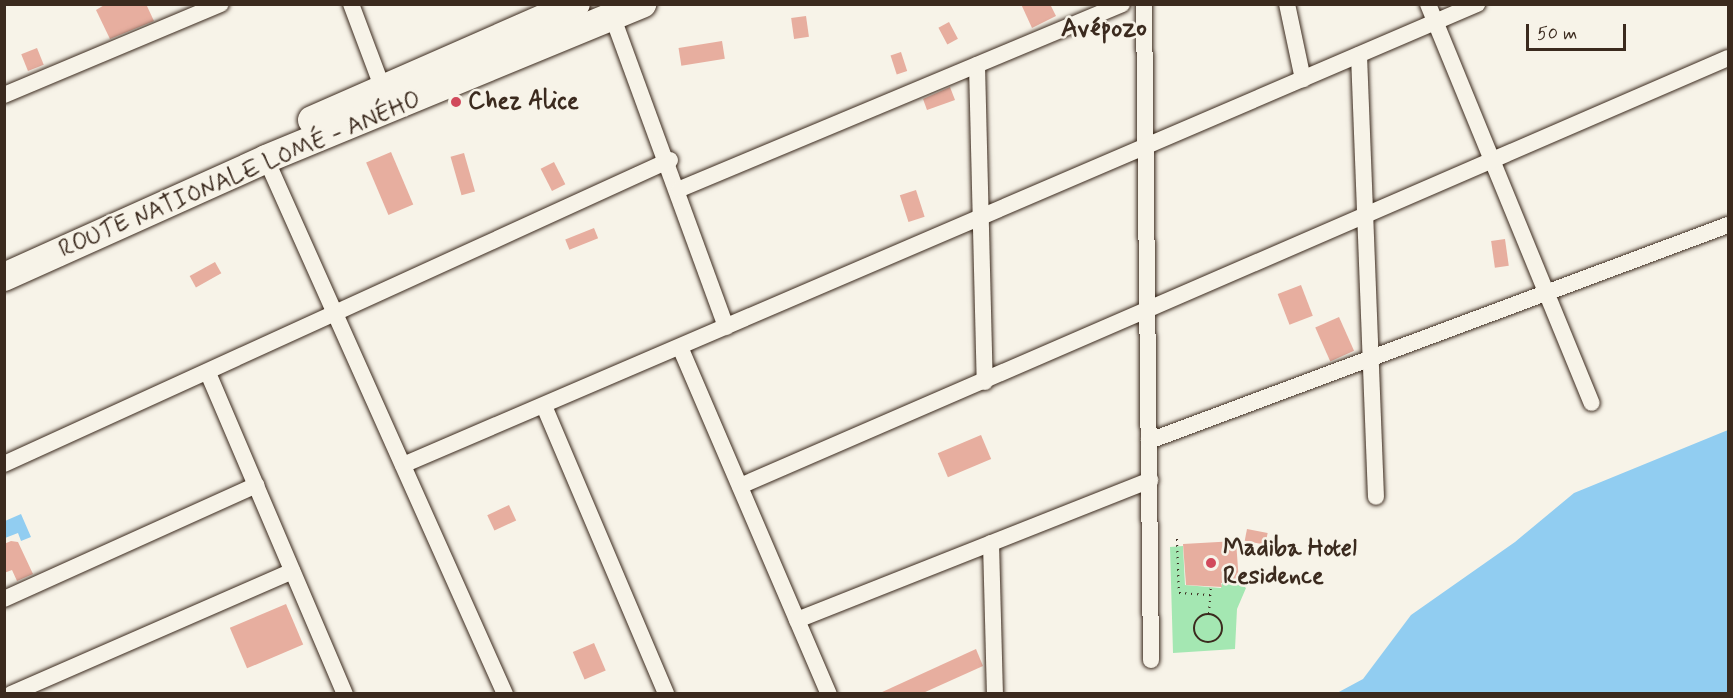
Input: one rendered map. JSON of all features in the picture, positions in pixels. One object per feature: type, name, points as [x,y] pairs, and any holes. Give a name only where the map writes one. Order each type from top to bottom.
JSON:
[{"type":"highway","name":"ROUTE NATIONALE LOMÉ - ANÉHO","points":[[4,255],[576,4]]},
{"type":"highway","name":"ROUTE NATIONALE LOMÉ - ANÉHO","points":[[4,277],[266,159],[613,18],[642,4]]},
{"type":"street","points":[[4,95],[221,4]]},
{"type":"street","points":[[351,4],[383,89]]},
{"type":"street","points":[[680,189],[1122,4]]},
{"type":"street","points":[[1144,4],[1151,660]]},
{"type":"street","points":[[1287,4],[1303,79]]},
{"type":"street","points":[[1428,4],[1494,157],[1592,403]]},
{"type":"street","points":[[403,465],[1477,4]]},
{"type":"street","points":[[613,18],[670,160],[726,327]]},
{"type":"street","points":[[1359,56],[1376,496]]},
{"type":"street","points":[[740,486],[1366,216],[1494,157],[1728,58]]},
{"type":"street","points":[[977,65],[979,219],[985,382]]},
{"type":"street","points":[[266,159],[505,693]]},
{"type":"street","points":[[4,464],[208,373],[670,160]]},
{"type":"street","points":[[1149,441],[1728,225]]},
{"type":"street","points":[[680,347],[829,693]]},
{"type":"street","points":[[208,373],[345,693]]},
{"type":"street","points":[[544,406],[666,693]]},
{"type":"street","points":[[797,620],[1150,480]]},
{"type":"street","points":[[4,599],[256,485]]},
{"type":"street","points":[[991,543],[995,693]]},
{"type":"street","points":[[11,693],[292,572]]},
{"type":"path","points":[[1177,539],[1179,593],[1211,595]]},
{"type":"path","points":[[1209,614],[1221,621],[1222,630],[1209,642],[1197,636],[1194,627],[1209,614],[1211,588]]},
{"type":"green space","points":[[1183,546],[1185,585],[1221,588],[1222,583],[1239,582],[1246,588],[1237,609],[1235,649],[1173,653],[1170,547]]},
{"type":"water","points":[[1728,430],[1728,693],[1337,693],[1363,679],[1411,615],[1515,542],[1574,493]]},
{"type":"water","points":[[21,514],[31,537],[21,541],[18,533],[5,538],[5,521]]},
{"type":"building","points":[[106,4],[146,4],[154,21],[110,39],[96,10]]},
{"type":"building","points":[[1021,4],[1050,4],[1056,16],[1032,28]]},
{"type":"building","points":[[806,16],[809,37],[794,39],[791,18]]},
{"type":"building","points":[[949,22],[958,39],[947,44],[938,28]]},
{"type":"building","points":[[722,41],[725,59],[681,66],[679,48]]},
{"type":"building","points":[[37,48],[44,65],[28,71],[21,54]]},
{"type":"building","points":[[901,52],[907,71],[897,74],[891,55]]},
{"type":"building","points":[[950,87],[955,100],[927,110],[923,99]]},
{"type":"building","points":[[391,152],[413,204],[388,215],[366,163]]},
{"type":"building","points":[[464,153],[475,191],[462,195],[451,157]]},
{"type":"building","points":[[554,162],[565,184],[552,191],[541,169]]},
{"type":"building","points":[[916,190],[925,217],[908,222],[900,195]]},
{"type":"building","points":[[594,228],[598,238],[569,250],[565,240]]},
{"type":"building","points":[[1505,239],[1509,266],[1495,268],[1491,241]]},
{"type":"building","points":[[215,262],[221,273],[196,287],[190,276]]},
{"type":"building","points":[[1301,285],[1313,316],[1289,325],[1278,294]]},
{"type":"building","points":[[1339,317],[1354,351],[1330,361],[1315,328]]},
{"type":"building","points":[[981,435],[991,459],[948,477],[938,453]]},
{"type":"building","points":[[509,505],[516,520],[494,531],[487,515]]},
{"type":"building","points":[[1247,529],[1268,533],[1265,545],[1245,541]]},
{"type":"building","points":[[11,541],[18,542],[33,574],[17,581],[12,570],[4,573],[4,544]]},
{"type":"building","name":"Madiba Hotel Residence","points":[[1236,541],[1239,582],[1221,583],[1222,587],[1186,585],[1183,544]]},
{"type":"building","points":[[286,604],[303,645],[247,668],[230,628]]},
{"type":"building","points":[[594,643],[606,671],[585,680],[573,652]]},
{"type":"building","points":[[976,649],[983,666],[923,693],[880,693]]},
{"type":"place","name":"Chez Alice","points":[[456,102]]},
{"type":"place","name":"Madiba Hotel Residence","points":[[1211,563]]},
{"type":"district","name":"Avépozo","points":[[1104,30]]}]
